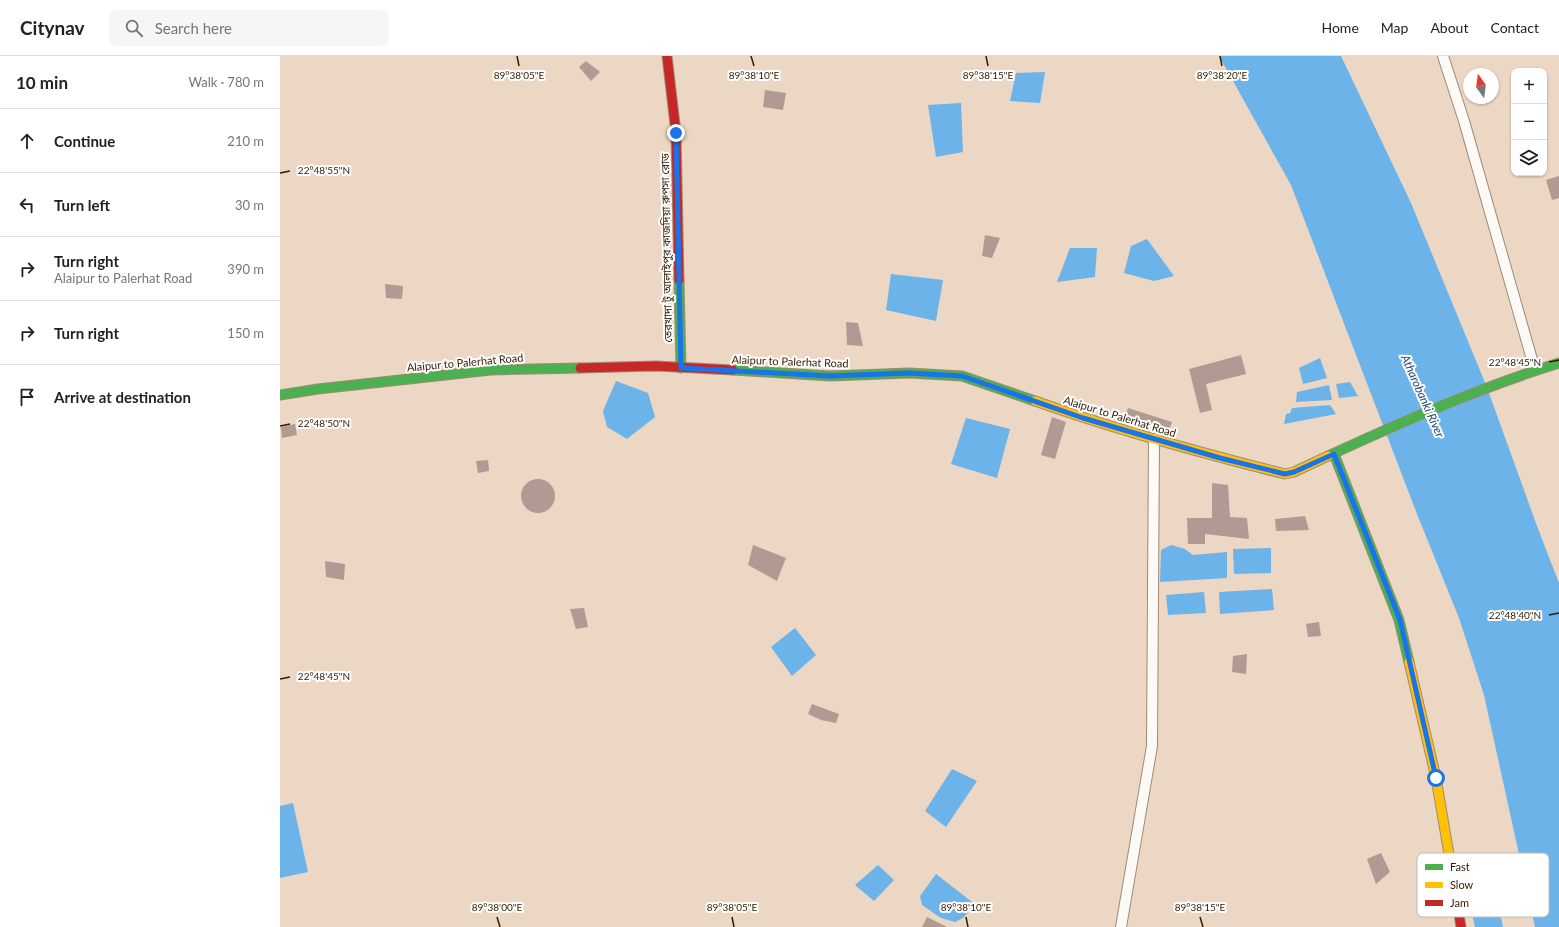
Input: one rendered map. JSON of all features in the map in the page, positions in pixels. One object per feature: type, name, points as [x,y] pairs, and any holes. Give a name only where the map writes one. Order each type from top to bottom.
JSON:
[{"type":"main road","name":"তেরখাদা টু আলাইপুর কাজদিয়া রুপসা রোড","points":[[667,56],[676,133],[681,368]]},
{"type":"main road","points":[[1449,853],[1436,778],[1400,620],[1334,454],[1439,406],[1517,375],[1559,363]]},
{"type":"main road","name":"Alaipur to Palerhat Road","points":[[280,395],[318,389],[491,370],[656,366],[830,376],[909,373],[962,376],[1083,418],[1220,458],[1285,474],[1294,472],[1334,454]]},
{"type":"main road","points":[[1459,917],[1461,927]]},
{"type":"street","points":[[1443,56],[1468,136],[1535,370]]},
{"type":"street","points":[[1121,927],[1152,746],[1154,439]]},
{"type":"water","name":"Atharobanki River","points":[[1219,56],[1341,56],[1411,203],[1486,385],[1559,583],[1559,927],[1535,927],[1533,917],[1549,917],[1549,853],[1519,853],[1484,695],[1459,618],[1417,514],[1291,185]]},
{"type":"water","points":[[1045,72],[1040,103],[1010,101],[1016,73]]},
{"type":"water","points":[[961,103],[963,152],[936,157],[928,105]]},
{"type":"water","points":[[1147,239],[1174,276],[1154,281],[1124,273],[1131,246]]},
{"type":"water","points":[[1070,248],[1097,248],[1095,277],[1057,282]]},
{"type":"water","points":[[891,274],[943,280],[936,321],[886,310]]},
{"type":"water","points":[[1320,358],[1327,378],[1303,384],[1299,368]]},
{"type":"water","points":[[616,381],[648,393],[655,417],[627,439],[607,427],[603,411]]},
{"type":"water","points":[[1350,382],[1358,396],[1339,398],[1336,384]]},
{"type":"water","points":[[1329,385],[1332,400],[1296,402],[1297,392]]},
{"type":"water","points":[[1330,405],[1336,414],[1284,424],[1286,414],[1290,413],[1292,408]]},
{"type":"water","points":[[966,418],[1010,429],[997,478],[951,464]]},
{"type":"water","points":[[1171,545],[1185,549],[1193,555],[1227,552],[1227,578],[1160,582],[1161,550]]},
{"type":"water","points":[[1271,548],[1271,573],[1234,574],[1233,549]]},
{"type":"water","points":[[1272,589],[1274,610],[1220,614],[1219,592]]},
{"type":"water","points":[[1204,592],[1206,613],[1168,615],[1166,595]]},
{"type":"water","points":[[795,628],[816,655],[792,676],[771,647]]},
{"type":"water","points":[[952,769],[977,781],[946,827],[925,811]]},
{"type":"water","points":[[293,803],[308,872],[280,878],[280,806]]},
{"type":"water","points":[[878,865],[894,880],[874,901],[855,885]]},
{"type":"water","points":[[936,874],[972,902],[973,907],[963,918],[955,922],[941,918],[922,905],[920,896]]},
{"type":"water","points":[[1473,917],[1501,917],[1503,927],[1475,927]]},
{"type":"building","points":[[586,61],[600,72],[591,81],[579,67]]},
{"type":"building","points":[[765,90],[786,93],[783,110],[763,107]]},
{"type":"building","points":[[1559,176],[1559,198],[1552,200],[1546,180]]},
{"type":"building","points":[[985,235],[1000,238],[992,258],[982,256]]},
{"type":"building","points":[[385,284],[403,286],[402,299],[386,298]]},
{"type":"building","points":[[846,322],[858,323],[863,346],[847,345]]},
{"type":"building","points":[[1241,355],[1246,374],[1206,384],[1212,410],[1200,413],[1189,369]]},
{"type":"building","points":[[1128,408],[1172,422],[1169,430],[1125,416]]},
{"type":"building","points":[[1052,417],[1066,422],[1055,459],[1041,455]]},
{"type":"building","points":[[295,424],[297,435],[282,438],[281,427]]},
{"type":"building","points":[[488,460],[489,471],[478,473],[476,461]]},
{"type":"building","points":[[538,479],[550,484],[555,496],[550,508],[538,513],[526,508],[521,496],[526,484]]},
{"type":"building","points":[[1212,483],[1228,485],[1230,517],[1247,518],[1249,539],[1205,534],[1205,544],[1188,544],[1187,518],[1212,518]]},
{"type":"building","points":[[1305,516],[1309,530],[1276,531],[1275,519]]},
{"type":"building","points":[[753,545],[786,558],[777,581],[748,565]]},
{"type":"building","points":[[325,561],[345,564],[344,580],[326,577]]},
{"type":"building","points":[[584,608],[588,627],[576,629],[570,609]]},
{"type":"building","points":[[1319,622],[1321,636],[1308,637],[1306,624]]},
{"type":"building","points":[[1247,654],[1246,674],[1232,672],[1233,656]]},
{"type":"building","points":[[812,704],[839,714],[836,723],[821,720],[808,714]]},
{"type":"building","points":[[1381,853],[1390,872],[1376,884],[1367,859]]},
{"type":"building","points":[[927,917],[947,927],[922,927]]},
{"type":"traffic: fast","points":[[679,280],[681,368]]},
{"type":"traffic: fast","points":[[1328,456],[1442,406],[1500,383],[1559,363]]},
{"type":"traffic: fast","points":[[280,395],[318,389],[491,370],[580,368]]},
{"type":"traffic: fast","points":[[733,370],[830,376],[909,373],[962,376],[1035,401]]},
{"type":"traffic: fast","points":[[1334,454],[1399,620],[1409,662]]},
{"type":"traffic: slow","points":[[1035,401],[1097,422],[1222,458],[1285,474],[1294,472],[1328,456]]},
{"type":"traffic: slow","points":[[1409,662],[1436,778],[1449,853]]},
{"type":"traffic: jam","points":[[667,56],[676,133],[679,280]]},
{"type":"traffic: jam","points":[[580,368],[656,366],[733,370]]},
{"type":"traffic: jam","points":[[1459,917],[1461,927]]},
{"type":"route","points":[[676,133],[681,368],[830,376],[909,373],[962,376],[1083,418],[1220,458],[1285,474],[1294,472],[1334,454],[1400,620],[1436,778]]}]
